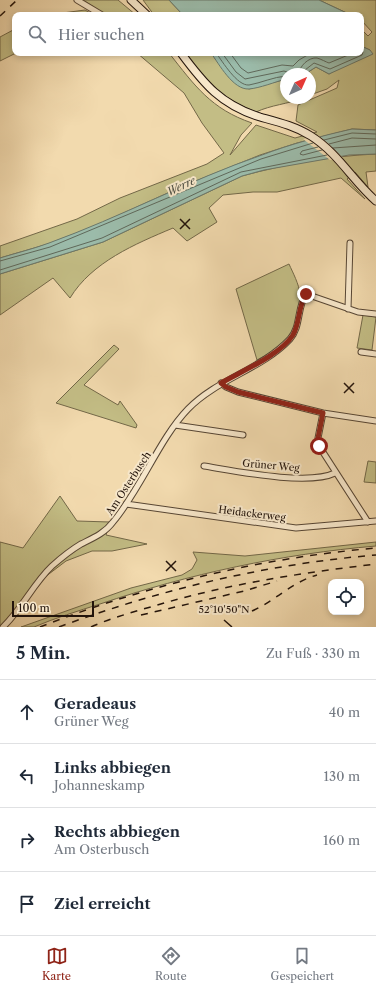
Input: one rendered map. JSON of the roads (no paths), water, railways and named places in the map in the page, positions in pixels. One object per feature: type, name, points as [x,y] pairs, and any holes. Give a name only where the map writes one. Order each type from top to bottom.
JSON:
[{"type":"main road","points":[[131,0],[137,3],[144,12]]},
{"type":"main road","points":[[183,56],[210,90],[223,101],[244,111],[297,129],[311,136],[329,150],[376,201]]},
{"type":"street","points":[[77,0],[97,12]]},
{"type":"street","points":[[348,309],[350,243]]},
{"type":"street","name":"Am Osterbusch","points":[[3,627],[51,567],[80,545],[106,530],[126,504],[175,425],[189,408],[221,383],[267,357],[290,339],[297,324],[306,294],[348,309],[376,314]]},
{"type":"street","points":[[361,352],[376,354]]},
{"type":"street","points":[[221,383],[238,392],[323,413],[376,421]]},
{"type":"street","points":[[323,413],[318,442],[335,473],[368,522]]},
{"type":"street","points":[[175,425],[243,435]]},
{"type":"street","name":"Grüner Weg","points":[[204,466],[285,478],[306,478],[335,473]]},
{"type":"street","name":"Heidackerweg","points":[[126,504],[296,528],[376,521]]},
{"type":"water","points":[[169,0],[319,0],[345,12],[180,12]]},
{"type":"water","points":[[364,47],[370,50],[373,54],[329,74],[316,67],[280,68],[280,81],[249,89],[237,85],[227,76],[213,56],[364,56]]},
{"type":"water","points":[[352,129],[376,130],[376,154],[349,155],[264,170],[242,176],[103,242],[0,274],[0,258],[76,233],[208,176],[273,151],[318,137]]},
{"type":"railway","points":[[0,16],[17,0]]},
{"type":"railway","points":[[40,627],[121,598],[163,586],[247,566],[376,548]]},
{"type":"railway","points":[[59,627],[136,601],[215,580],[295,565],[376,555]]},
{"type":"railway","points":[[91,627],[130,613],[209,591],[292,575],[376,564]]},
{"type":"railway","points":[[252,611],[300,582],[317,575]]},
{"type":"railway","points":[[141,615],[244,591],[277,581]]},
{"type":"water label","name":"Werre","points":[[181,186]]}]
